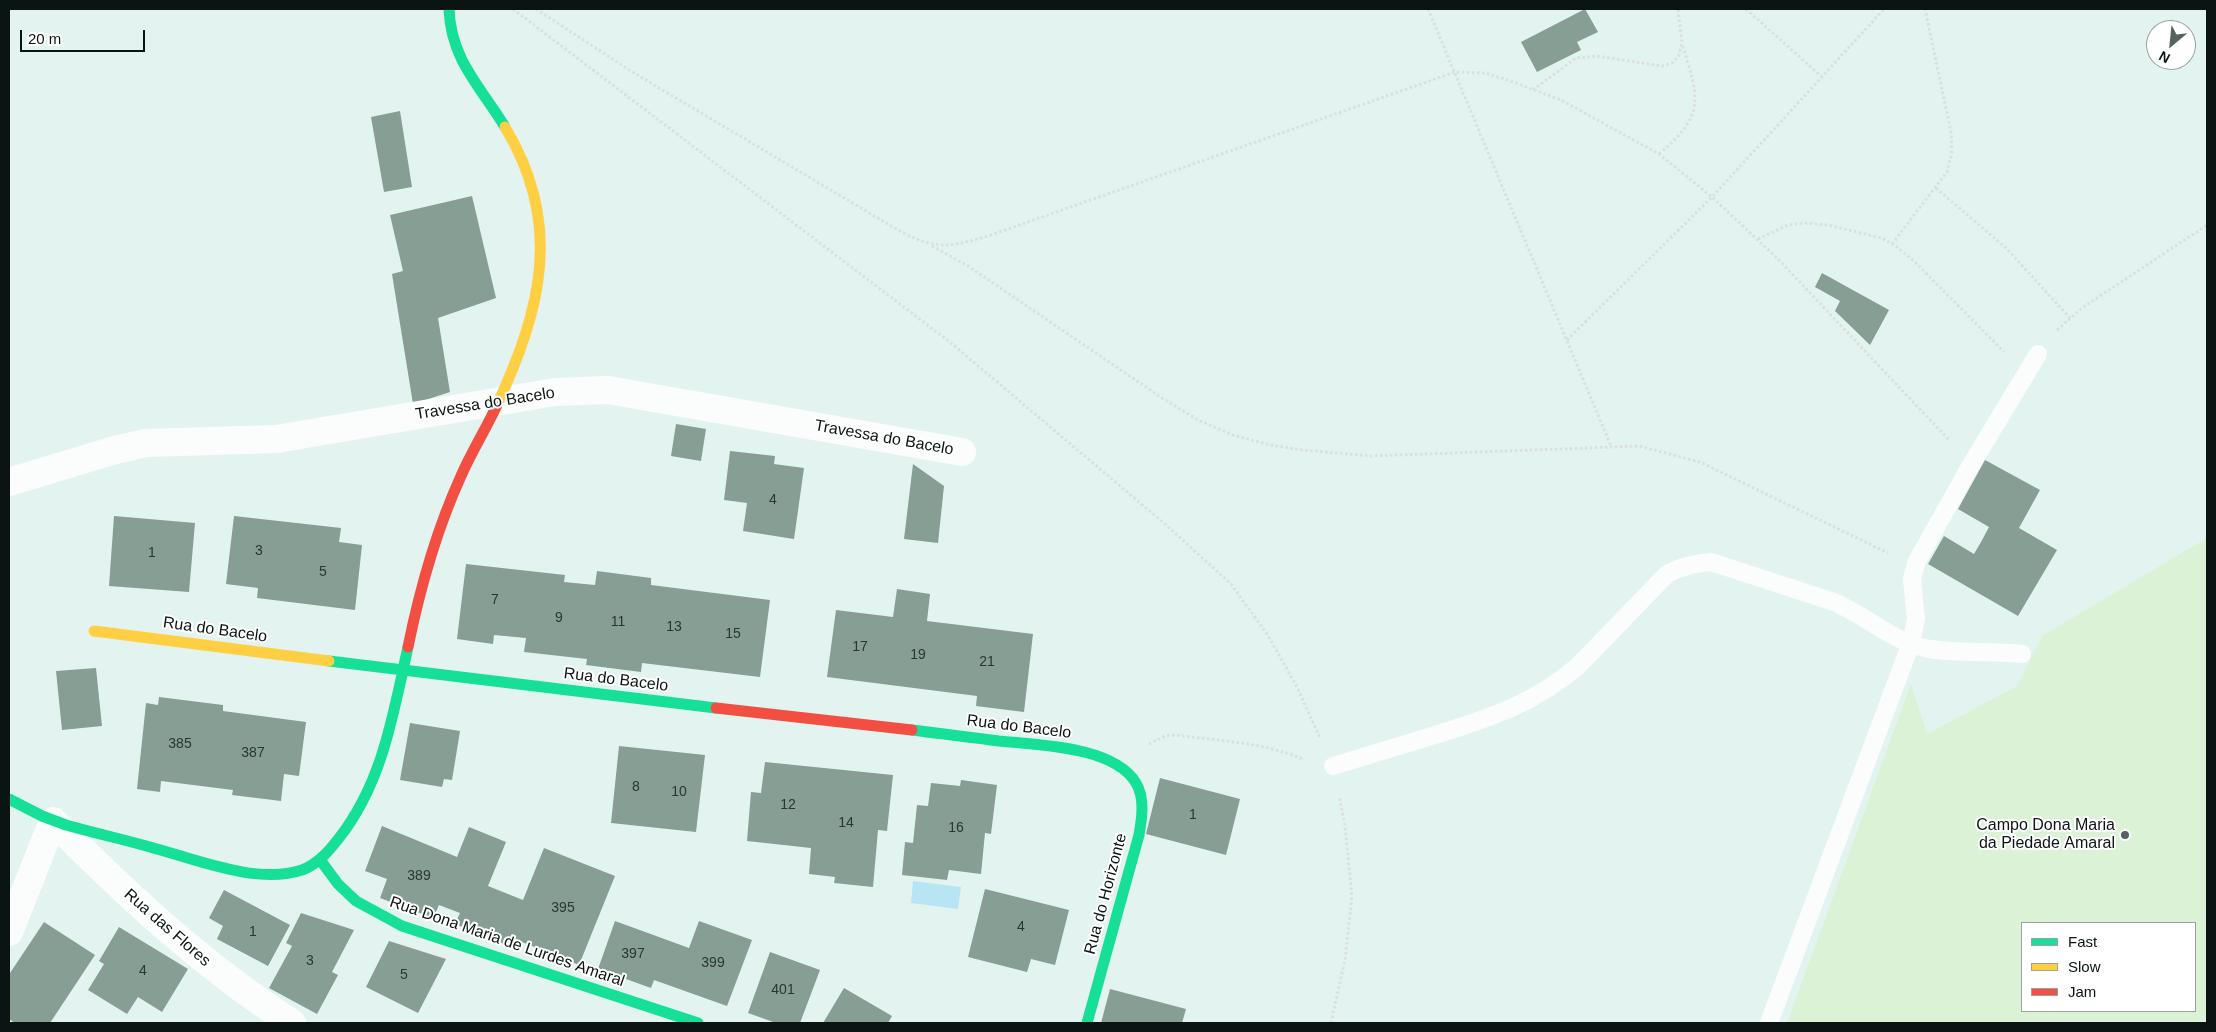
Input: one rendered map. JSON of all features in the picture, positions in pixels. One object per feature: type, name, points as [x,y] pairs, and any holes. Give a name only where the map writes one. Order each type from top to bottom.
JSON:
[{"type":"street","points":[[9,798],[53,821],[240,870],[266,874],[287,873],[306,869],[321,861],[356,814],[371,789],[383,755],[417,604],[445,512],[464,468],[500,400],[525,336],[536,295],[541,260],[540,224],[535,192],[523,158],[455,49],[449,28],[449,9]]},
{"type":"street","name":"Travessa do Bacelo","points":[[9,482],[115,450],[146,443],[276,439],[500,400],[555,392],[608,390],[962,452]]},
{"type":"street","name":"Rua do Bacelo","points":[[94,630],[403,671],[1071,749],[1095,754],[1115,764],[1129,775]]},
{"type":"street","name":"Rua do Horizonte","points":[[1087,1023],[1140,829],[1142,809],[1140,789],[1129,775]]},
{"type":"street","points":[[9,932],[53,821]]},
{"type":"street","name":"Rua das Flores","points":[[53,821],[135,901],[177,938],[247,994],[292,1023]]},
{"type":"street","name":"Rua Dona Maria de Lurdes Amaral","points":[[321,861],[331,877],[358,904],[402,926],[698,1023]]},
{"type":"lane","points":[[1769,1023],[1911,643],[1916,619],[1912,579],[1915,566],[1921,552],[1971,465],[2038,354]]},
{"type":"lane","points":[[1333,766],[1492,716],[1531,700],[1563,679],[1578,666],[1667,574],[1696,562],[1712,562],[1834,602],[1858,613],[1893,636],[1930,649],[2022,654]]},
{"type":"path","points":[[513,9],[952,343],[1180,537],[1230,584],[1267,634],[1296,685],[1333,766],[1345,826],[1352,897],[1345,960],[1331,1023]]},
{"type":"path","points":[[536,9],[666,92],[903,233],[930,245],[968,266],[1162,398],[1198,420],[1232,435],[1270,445],[1370,456],[1639,446],[1700,462],[1915,566]]},
{"type":"path","points":[[1428,9],[1611,446]]},
{"type":"path","points":[[1659,154],[1683,131],[1695,108],[1694,82],[1682,43],[1678,9]]},
{"type":"path","points":[[1746,9],[1822,77]]},
{"type":"path","points":[[1567,340],[1712,196],[1882,9]]},
{"type":"path","points":[[1892,244],[1947,172],[1952,152],[1950,132],[1925,9]]},
{"type":"path","points":[[1533,90],[1576,58],[1597,56],[1662,66],[1672,63],[1679,55],[1682,43]]},
{"type":"path","points":[[930,245],[954,245],[991,235],[1455,72],[1485,73],[1561,100],[1659,154],[1712,196],[1785,266],[1971,465]]},
{"type":"path","points":[[1936,188],[2006,248],[2070,318]]},
{"type":"path","points":[[1758,239],[1788,225],[1805,223],[1828,225],[1882,238],[1892,244],[1934,280],[2026,374]]},
{"type":"path","points":[[2038,354],[2047,340],[2070,318],[2207,225]]},
{"type":"path","points":[[1129,775],[1149,744],[1165,736],[1176,735],[1263,746],[1284,751],[1315,763],[1333,766]]},
{"type":"green space","points":[[2207,538],[2207,1023],[1787,1023],[1911,684],[1927,734],[2017,686],[2042,636]]},
{"type":"water","points":[[913,881],[961,887],[958,909],[911,903]]},
{"type":"building","points":[[1585,9],[1598,32],[1577,42],[1581,50],[1537,72],[1521,42]]},
{"type":"building","points":[[400,111],[412,187],[384,192],[371,117]]},
{"type":"building","points":[[472,196],[496,298],[438,318],[450,392],[413,404],[392,274],[403,271],[390,215]]},
{"type":"building","points":[[1822,273],[1889,310],[1870,345],[1835,311],[1840,301],[1815,287]]},
{"type":"building","points":[[676,424],[706,429],[701,461],[671,456]]},
{"type":"building","points":[[730,451],[775,456],[774,464],[804,468],[794,539],[743,531],[747,503],[724,500]]},
{"type":"building","points":[[1985,460],[2040,490],[2019,528],[2057,550],[2018,616],[1928,564],[1944,536],[1974,554],[1981,542],[1989,527],[1958,509]]},
{"type":"building","points":[[913,464],[944,486],[938,543],[904,539]]},
{"type":"building","points":[[114,516],[195,523],[189,592],[109,586]]},
{"type":"building","points":[[234,516],[341,528],[339,542],[362,545],[355,610],[257,598],[258,588],[226,584]]},
{"type":"building","points":[[466,564],[565,575],[564,582],[595,585],[597,571],[651,578],[651,585],[770,600],[760,677],[642,663],[641,672],[586,665],[587,659],[524,652],[526,638],[494,635],[493,644],[457,639]]},
{"type":"building","points":[[897,589],[930,594],[927,621],[1033,634],[1024,712],[976,706],[977,696],[827,677],[836,610],[893,617]]},
{"type":"building","points":[[96,668],[102,726],[62,730],[56,671]]},
{"type":"building","points":[[159,697],[223,705],[223,711],[306,722],[299,776],[284,774],[281,801],[232,795],[233,790],[161,781],[160,792],[137,789],[146,703],[158,705]]},
{"type":"building","points":[[410,723],[460,731],[452,780],[444,779],[442,787],[400,780]]},
{"type":"building","points":[[619,746],[705,755],[696,832],[611,823]]},
{"type":"building","points":[[765,762],[893,775],[887,831],[878,830],[873,887],[834,883],[835,877],[809,874],[811,848],[747,841],[751,792],[761,793]]},
{"type":"building","points":[[1160,778],[1240,799],[1226,855],[1146,834]]},
{"type":"building","points":[[961,780],[997,785],[991,834],[985,833],[981,874],[949,870],[947,880],[902,875],[905,842],[913,843],[917,805],[928,806],[931,783],[960,786]]},
{"type":"building","points":[[382,826],[457,857],[469,827],[506,842],[488,886],[523,900],[544,848],[615,876],[579,965],[512,938],[509,946],[455,924],[460,913],[439,905],[433,918],[380,898],[387,879],[365,871]]},
{"type":"building","points":[[985,889],[1069,910],[1055,965],[1031,959],[1027,972],[968,957]]},
{"type":"building","points":[[224,890],[290,925],[268,966],[217,939],[223,926],[209,918]]},
{"type":"building","points":[[301,913],[354,930],[332,972],[338,975],[317,1014],[269,988],[292,946],[286,943]]},
{"type":"building","points":[[615,921],[689,948],[699,921],[752,940],[727,1006],[654,980],[651,988],[598,969]]},
{"type":"building","points":[[44,922],[95,955],[50,1023],[15,1023],[9,1019],[10,973]]},
{"type":"building","points":[[119,927],[188,969],[162,1012],[138,997],[127,1014],[88,990],[104,964],[99,961]]},
{"type":"building","points":[[389,941],[446,959],[418,1013],[366,987]]},
{"type":"building","points":[[770,952],[820,970],[800,1023],[776,1023],[748,1013]]},
{"type":"building","points":[[844,988],[892,1016],[888,1023],[823,1023]]},
{"type":"building","points":[[1110,989],[1186,1009],[1182,1023],[1101,1023]]},
{"type":"traffic: fast","points":[[449,9],[451,27],[461,58],[468,72],[505,127]]},
{"type":"traffic: fast","points":[[9,799],[42,816],[66,825],[226,869],[266,874],[284,874],[302,870],[318,861],[331,848],[354,816],[366,794],[384,747],[408,647]]},
{"type":"traffic: fast","points":[[329,661],[716,708]]},
{"type":"traffic: fast","points":[[912,730],[1074,750],[1111,761],[1125,771],[1136,783],[1142,802],[1139,835],[1087,1023]]},
{"type":"traffic: fast","points":[[321,861],[338,884],[356,901],[402,926],[698,1023]]},
{"type":"traffic: slow","points":[[497,405],[513,369],[525,334],[535,300],[540,266],[540,232],[535,197],[523,163],[505,127]]},
{"type":"traffic: slow","points":[[94,631],[329,661]]},
{"type":"traffic: jam","points":[[408,647],[423,581],[436,539],[465,467],[497,405]]},
{"type":"traffic: jam","points":[[716,708],[912,730]]},
{"type":"place","name":"Campo Dona Maria da Piedade Amaral","points":[[2125,835]]}]
